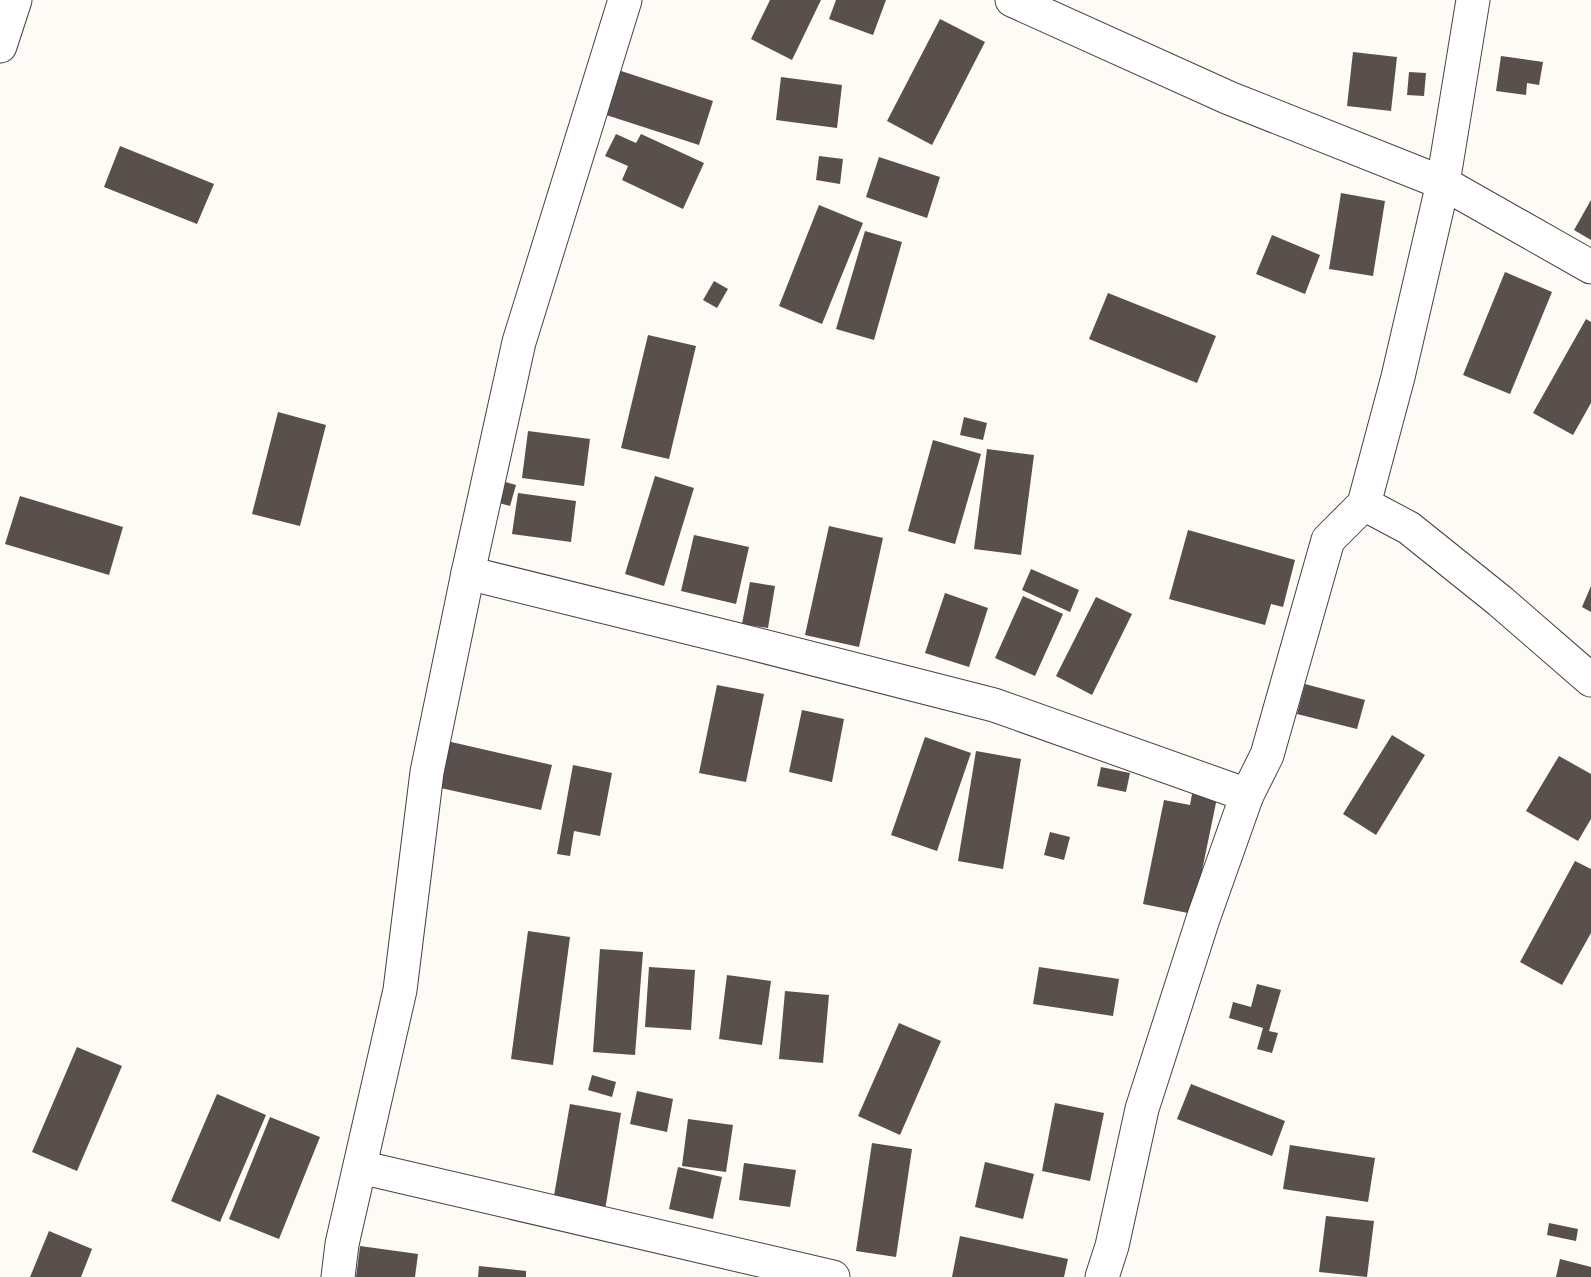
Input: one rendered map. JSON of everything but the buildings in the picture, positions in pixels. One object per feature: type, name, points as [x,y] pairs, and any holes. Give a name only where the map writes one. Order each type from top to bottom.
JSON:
[{"type":"street","points":[[0,46],[15,0]]},
{"type":"street","points":[[338,1277],[342,1244],[400,990],[427,772],[519,342],[625,0]]},
{"type":"street","points":[[1012,0],[1229,98],[1443,183],[1591,267]]},
{"type":"street","points":[[1102,1277],[1112,1246],[1142,1109],[1203,919],[1247,795],[1267,755],[1328,540],[1364,504],[1398,377],[1443,183],[1473,0]]},
{"type":"street","points":[[1364,504],[1409,528],[1500,601],[1591,680]]},
{"type":"street","points":[[468,573],[994,705],[1247,795]]},
{"type":"street","points":[[360,1167],[833,1277]]}]
